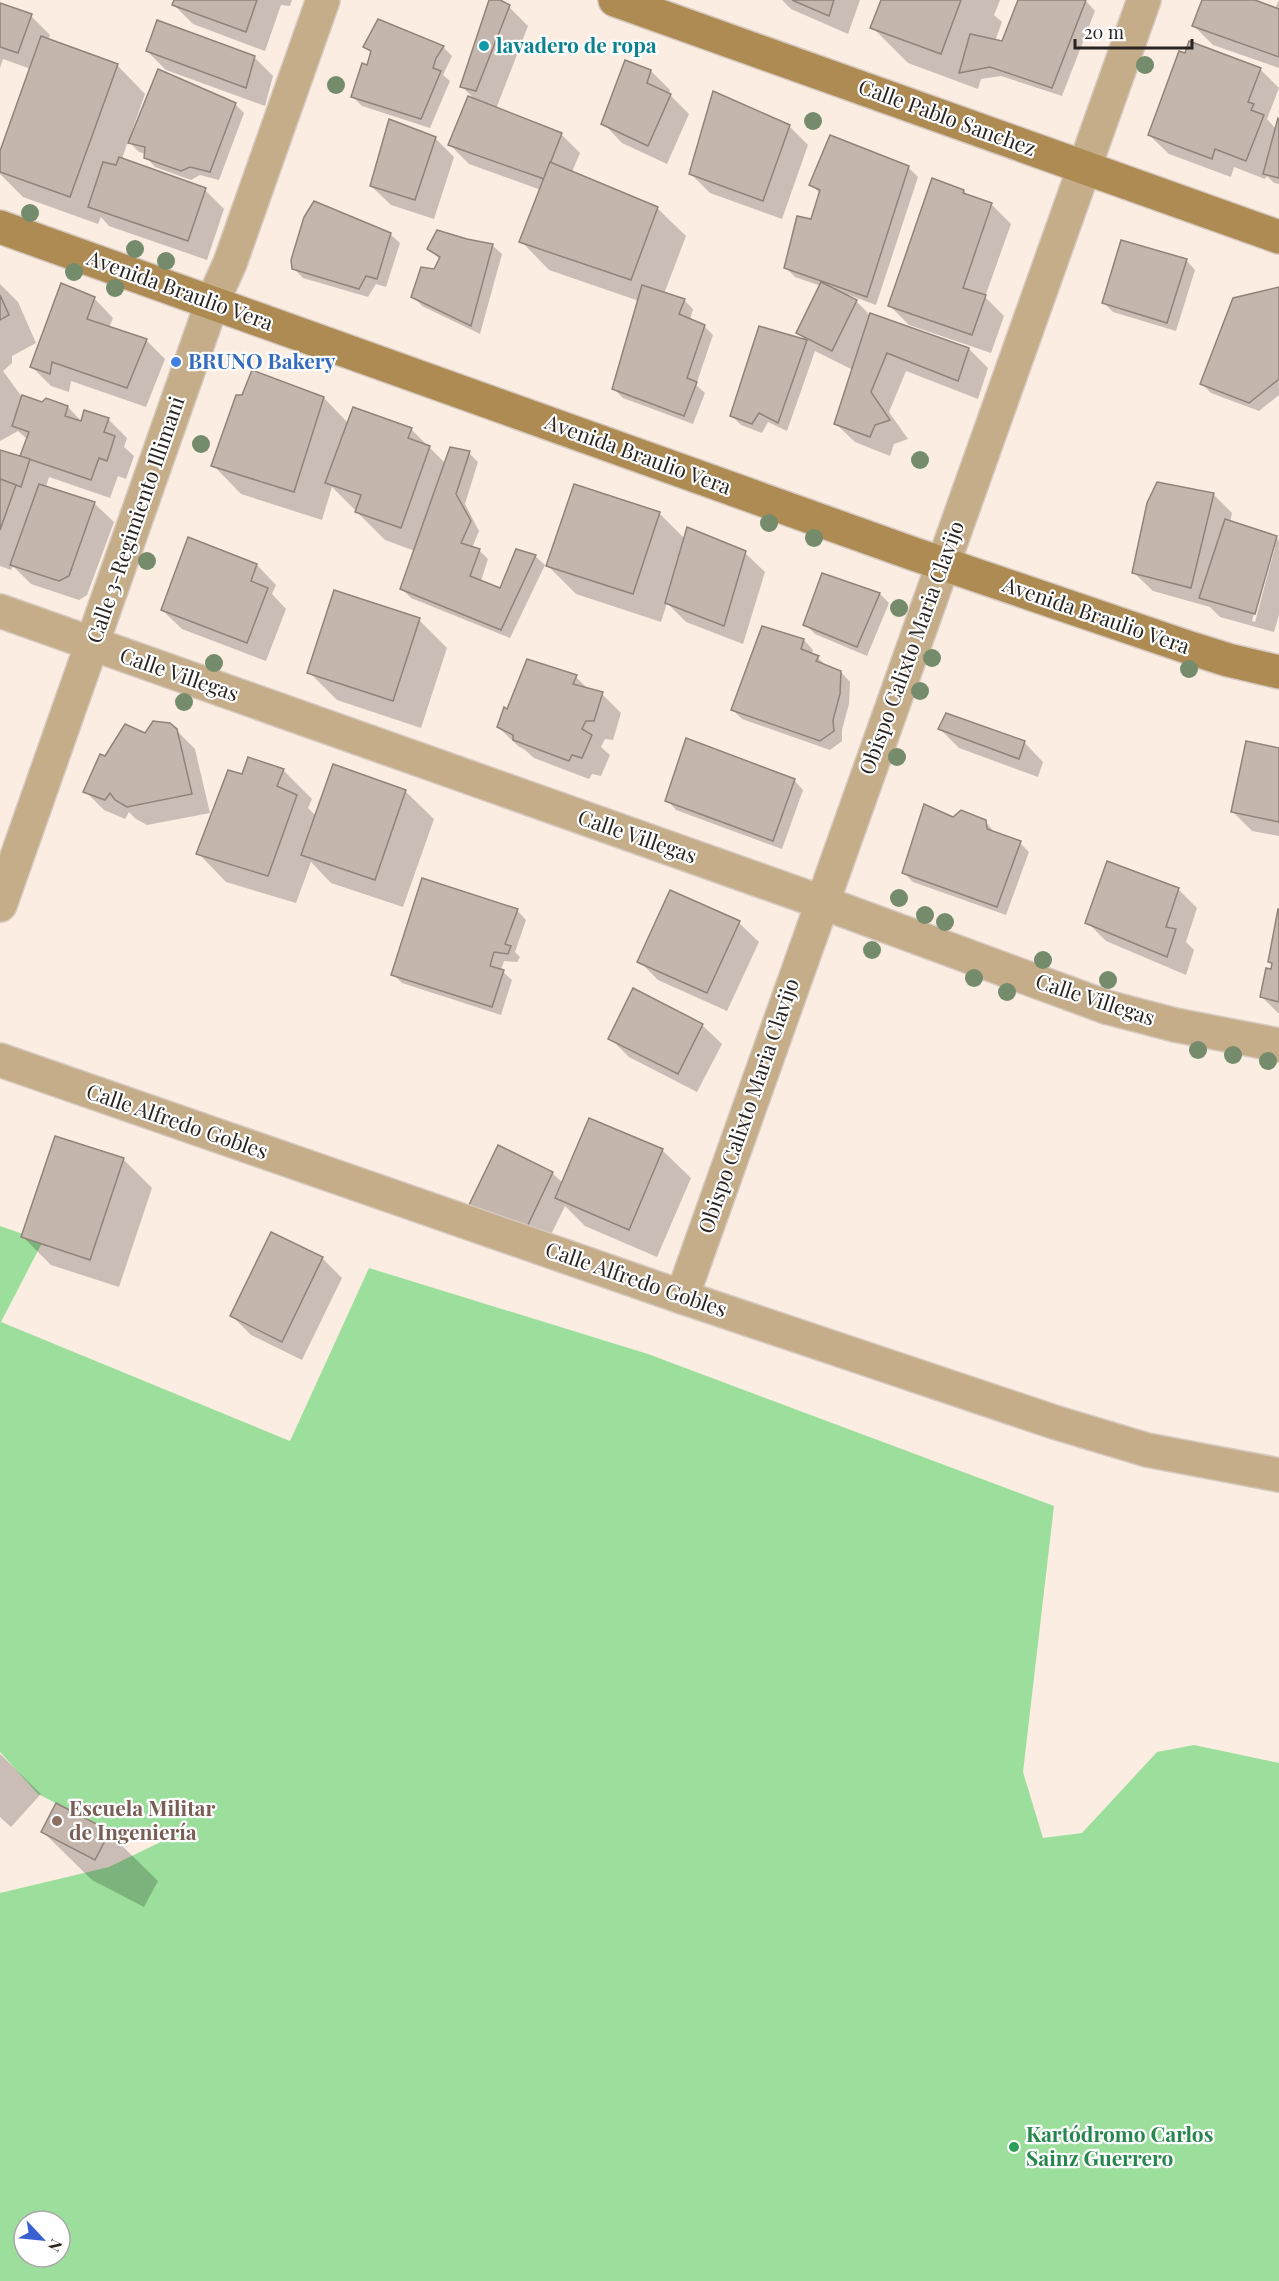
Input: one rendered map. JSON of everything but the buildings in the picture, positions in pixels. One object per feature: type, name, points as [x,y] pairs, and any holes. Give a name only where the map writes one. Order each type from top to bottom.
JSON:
[{"type":"main road","name":"Calle Pablo Sanchez","points":[[615,0],[1279,237]]},
{"type":"main road","name":"Avenida Braulio Vera","points":[[0,227],[942,564],[1227,660],[1279,672]]},
{"type":"street","name":"Calle 3-Regimiento Illimani","points":[[0,905],[212,303],[230,263],[323,0]]},
{"type":"street","name":"Obispo Calixto Maria Clavijo","points":[[682,1297],[1144,0]]},
{"type":"street","name":"Calle Villegas","points":[[0,611],[821,902],[1106,1007],[1175,1025],[1279,1045]]},
{"type":"street","name":"Calle Alfredo Gobles","points":[[0,1060],[682,1297],[1054,1422],[1147,1450],[1279,1475]]},
{"type":"green space","points":[[0,1226],[43,1241],[1,1322],[290,1441],[369,1268],[648,1354],[1054,1506],[1023,1772],[1043,1838],[1082,1833],[1157,1752],[1194,1745],[1279,1763],[1279,2281],[0,2281],[0,1893],[109,1867],[169,1838],[110,1831],[38,1794],[0,1752]]},
{"type":"place","name":"lavadero de ropa","points":[[484,46]]},
{"type":"place","name":"BRUNO Bakery","points":[[176,362]]},
{"type":"place","name":"Escuela Militar de Ingeniería","points":[[57,1821]]},
{"type":"place","name":"Kartódromo Carlos Sainz Guerrero","points":[[1014,2147]]}]
